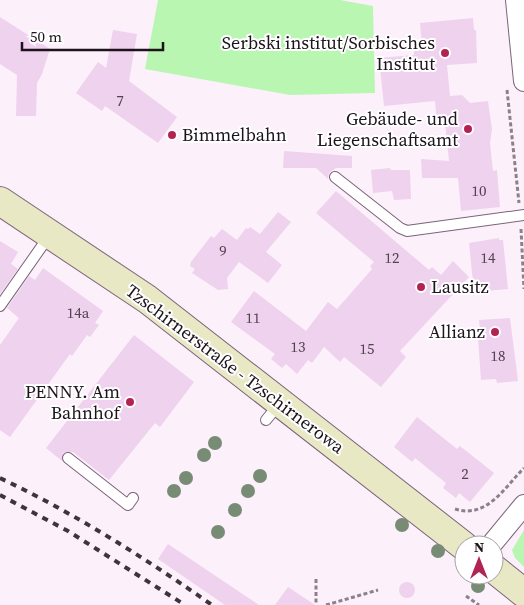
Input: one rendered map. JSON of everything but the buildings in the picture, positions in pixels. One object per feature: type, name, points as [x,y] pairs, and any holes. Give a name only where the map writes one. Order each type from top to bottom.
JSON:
[{"type":"street","points":[[515,81],[516,0]]},
{"type":"street","name":"Tzschirnerstraße - Tzschirnerowa","points":[[0,201],[51,233],[147,299],[273,411],[454,539]]},
{"type":"street","points":[[499,535],[524,505]]},
{"type":"street","points":[[504,577],[524,593]]},
{"type":"lane","points":[[335,177],[400,228],[407,231],[522,214]]},
{"type":"lane","points":[[0,306],[51,233]]},
{"type":"lane","points":[[68,458],[128,505],[133,498]]},
{"type":"path","points":[[515,81],[524,289]]},
{"type":"path","points":[[449,506],[470,512],[485,509],[524,468]]},
{"type":"path","points":[[316,579],[316,605]]},
{"type":"path","points":[[326,605],[378,590]]},
{"type":"path","points":[[466,596],[479,605]]},
{"type":"green space","points":[[158,0],[340,0],[373,6],[375,93],[290,95],[145,69]]},
{"type":"green space","points":[[524,530],[524,567],[515,558],[512,550]]},
{"type":"railway","points":[[0,478],[55,506],[109,537],[212,605]]},
{"type":"railway","points":[[0,495],[68,531],[185,605]]},
{"type":"place","name":"Serbski institut/Sorbisches Institut","points":[[445,53]]},
{"type":"place","name":"Gebäude- und Liegenschaftsamt","points":[[468,129]]},
{"type":"place","name":"Bimmelbahn","points":[[172,135]]},
{"type":"place","name":"Lausitz","points":[[421,287]]},
{"type":"place","name":"Allianz","points":[[495,332]]},
{"type":"place","name":"PENNY. Am Bahnhof","points":[[130,402]]}]
